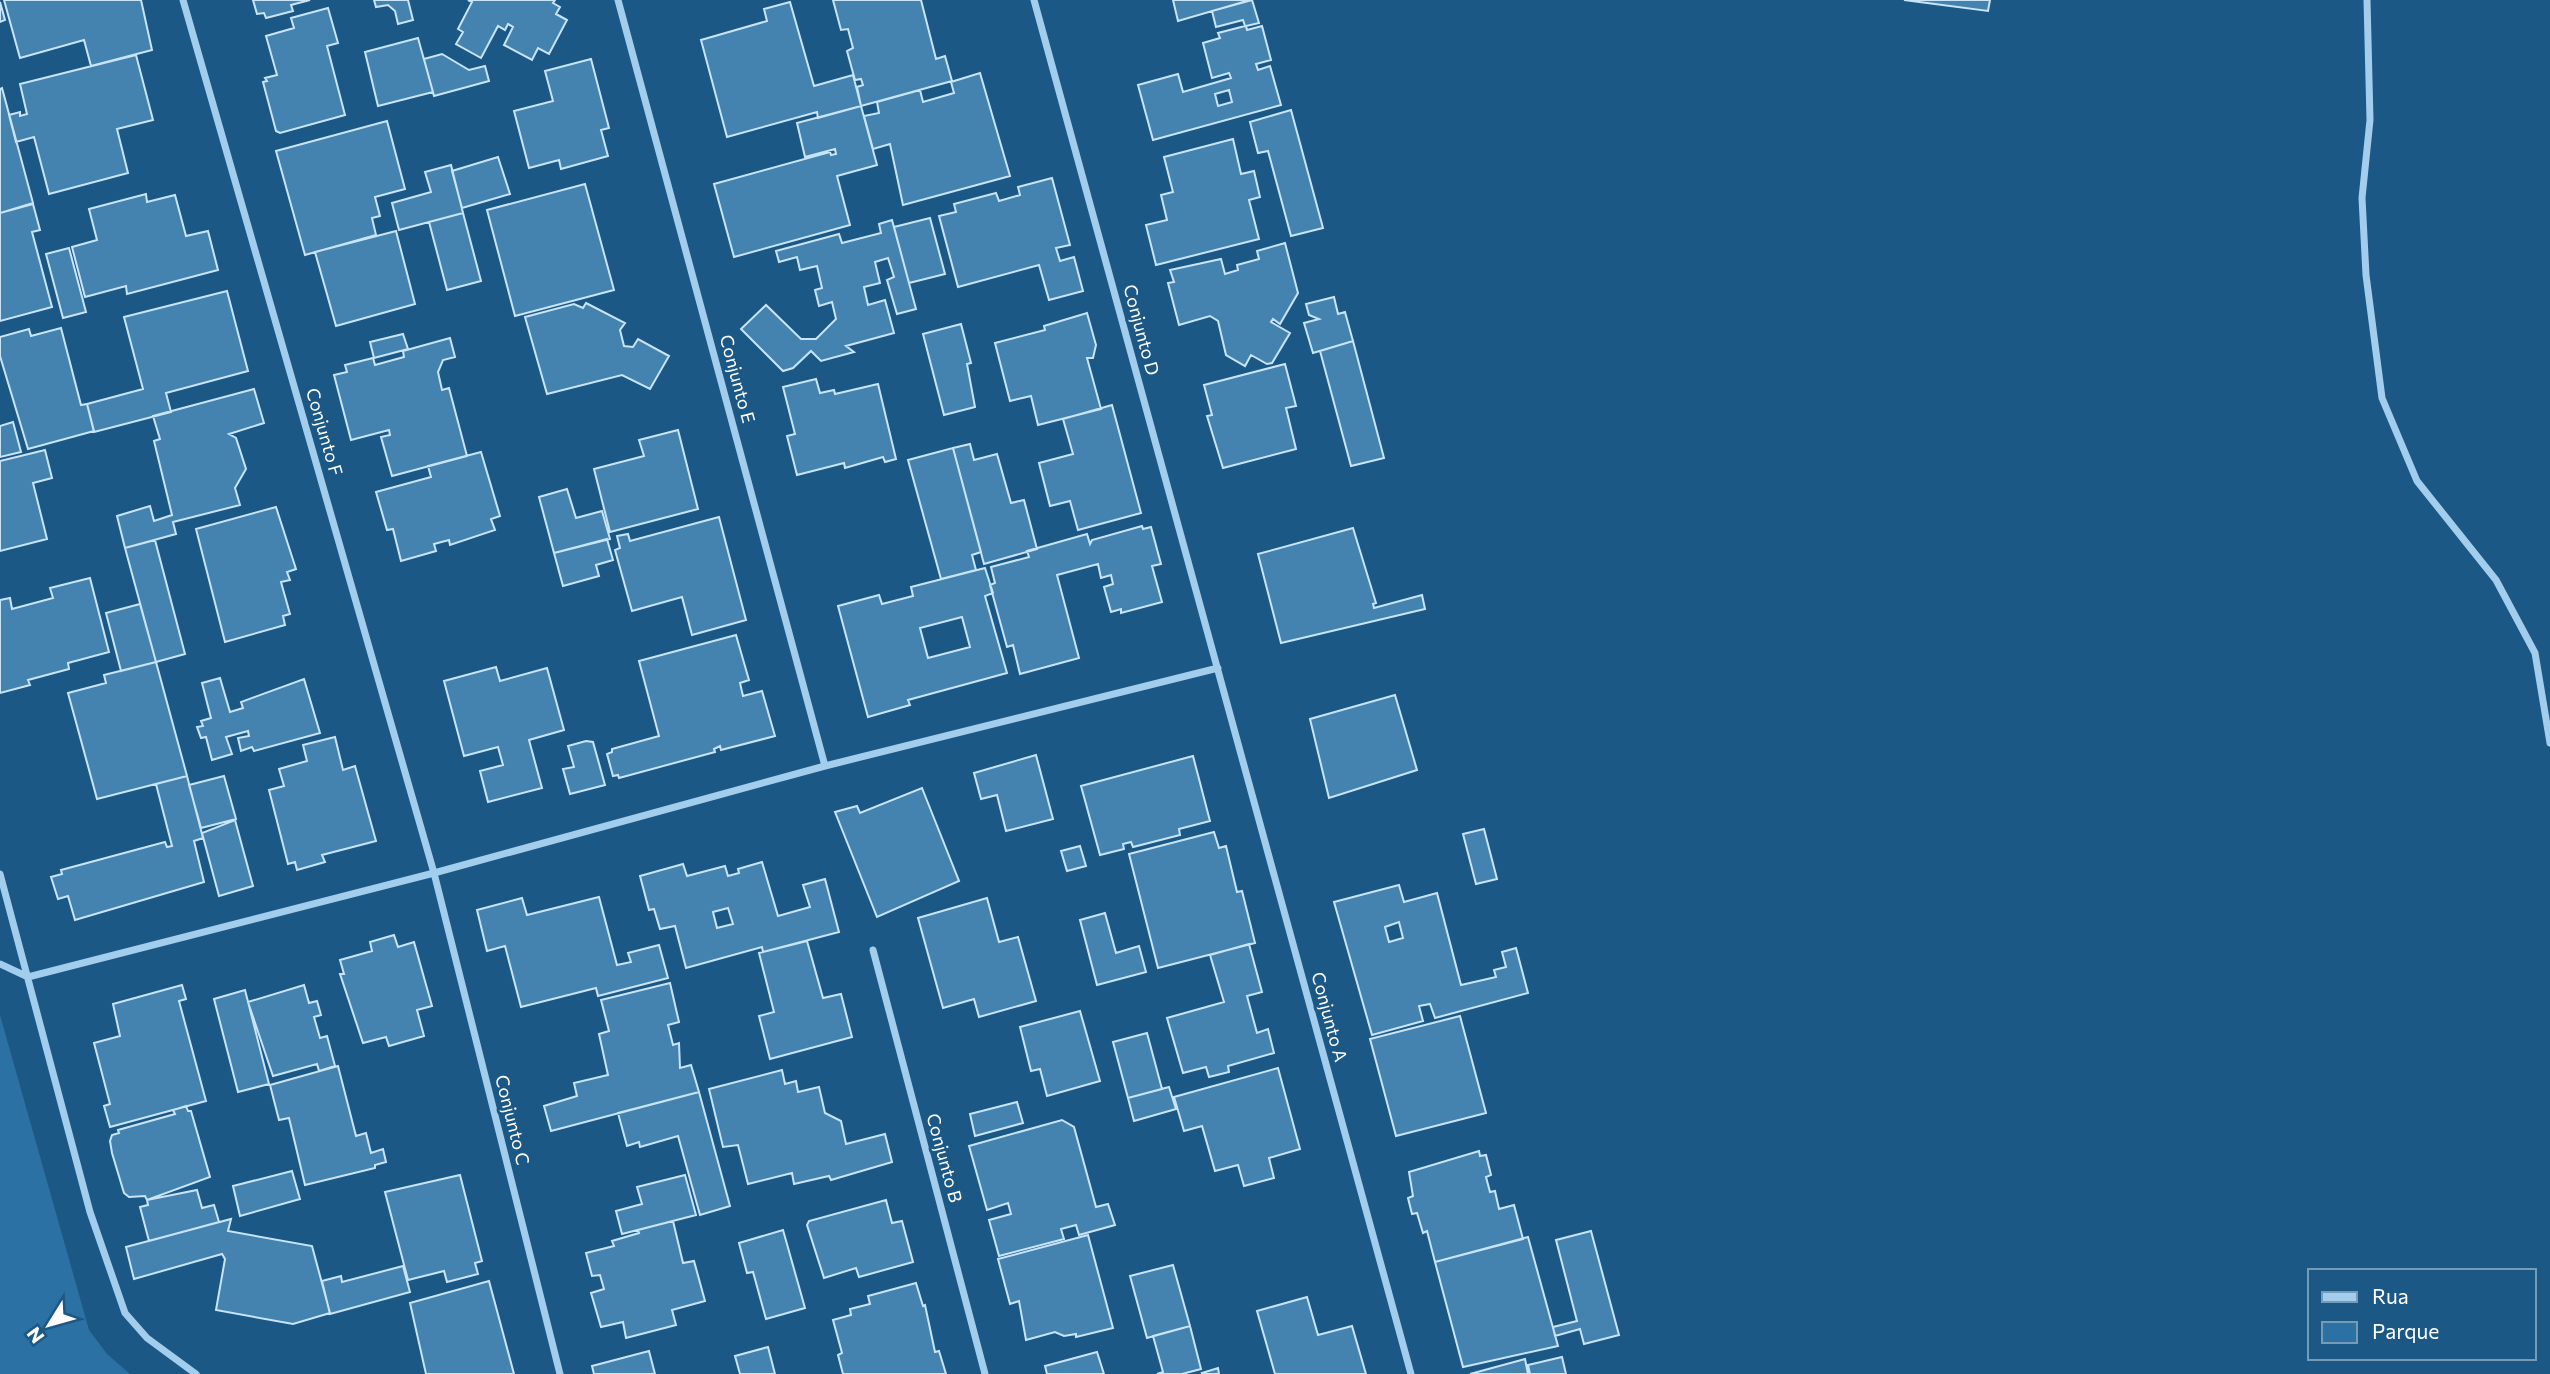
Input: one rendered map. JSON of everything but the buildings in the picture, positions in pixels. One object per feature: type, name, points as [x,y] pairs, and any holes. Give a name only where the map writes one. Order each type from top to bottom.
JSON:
[{"type":"street","name":"Conjunto F","points":[[183,0],[433,873]]},
{"type":"street","name":"Conjunto E","points":[[618,0],[825,766]]},
{"type":"street","name":"Conjunto D","points":[[1034,0],[1218,668]]},
{"type":"street","points":[[2367,0],[2370,120],[2362,198],[2366,275],[2382,398],[2417,481],[2496,580],[2535,653],[2550,743]]},
{"type":"street","points":[[0,964],[29,977],[433,873],[825,766],[1218,668]]},
{"type":"street","name":"Conjunto A","points":[[1218,668],[1411,1374]]},
{"type":"street","name":"Conjunto C","points":[[433,873],[560,1374]]},
{"type":"street","points":[[0,874],[90,1212],[125,1313],[147,1338],[196,1374]]},
{"type":"street","name":"Conjunto B","points":[[873,950],[985,1374]]},
{"type":"green space","points":[[0,1015],[89,1330],[107,1354],[130,1374],[0,1374]]}]
